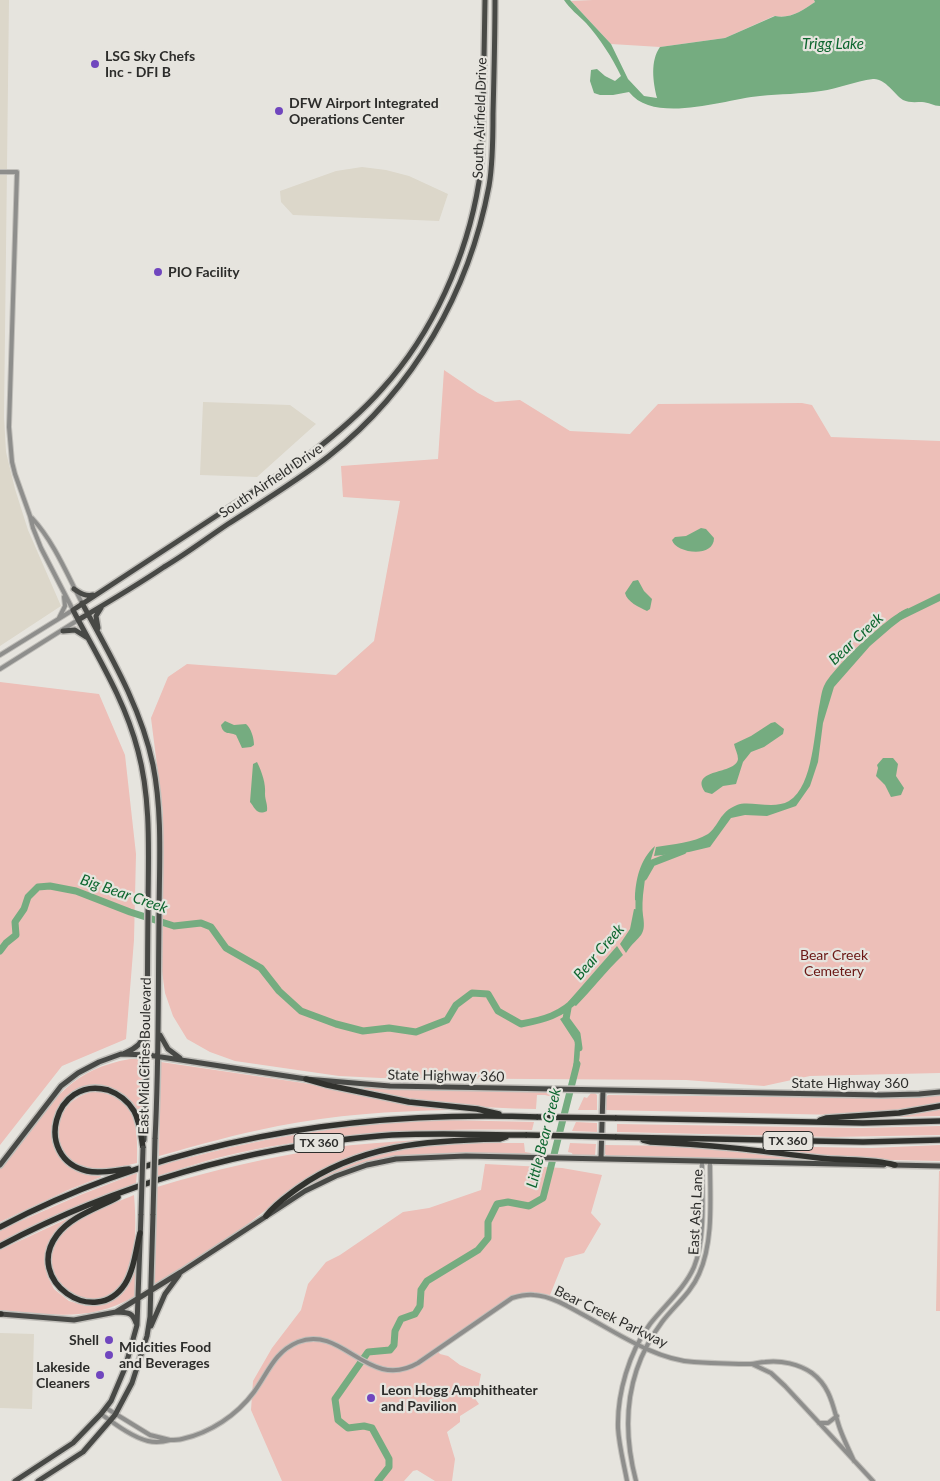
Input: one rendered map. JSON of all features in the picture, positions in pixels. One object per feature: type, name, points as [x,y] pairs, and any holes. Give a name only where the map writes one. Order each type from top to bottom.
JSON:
[{"type":"highway","points":[[306,1079],[409,1102],[477,1109],[508,1116]]},
{"type":"highway","points":[[139,1168],[98,1172],[79,1168],[70,1163],[56,1142],[55,1126],[57,1116],[67,1100],[75,1095],[93,1089],[111,1092],[125,1099],[134,1112],[143,1148]]},
{"type":"highway","points":[[813,1122],[826,1118],[884,1115],[940,1106]]},
{"type":"highway","name":"TX 360","points":[[0,1227],[54,1201],[139,1168],[227,1144],[309,1127],[356,1121],[413,1117],[508,1116],[813,1122],[940,1121]]},
{"type":"highway","name":"TX 360","points":[[0,1246],[53,1220],[133,1188],[240,1158],[323,1142],[422,1134],[863,1142],[940,1140]]},
{"type":"highway","points":[[266,1216],[272,1207],[303,1185],[357,1157],[413,1144],[451,1140],[500,1139],[510,1135]]},
{"type":"highway","points":[[636,1138],[651,1142],[743,1148],[821,1158],[885,1162],[895,1165]]},
{"type":"highway","points":[[133,1188],[71,1222],[57,1235],[52,1243],[48,1260],[52,1277],[63,1292],[81,1301],[91,1302],[110,1297],[118,1292],[128,1278],[140,1233]]},
{"type":"main road","name":"South Airfield Drive","points":[[78,620],[166,567],[317,465],[362,427],[392,396],[429,344],[462,281],[482,218],[491,174],[495,0]]},
{"type":"main road","name":"South Airfield Drive","points":[[73,610],[309,455],[343,428],[383,389],[418,340],[436,307],[461,250],[474,204],[481,164],[485,1]]},
{"type":"main road","points":[[309,455],[317,465]]},
{"type":"main road","points":[[74,589],[81,594],[89,596],[98,593]]},
{"type":"main road","name":"East Mid Cities Boulevard","points":[[38,1481],[83,1452],[115,1414],[132,1383],[147,1336],[151,1292],[158,1057],[159,870],[157,790],[149,749],[132,699],[82,603]]},
{"type":"main road","points":[[101,638],[96,616],[102,606]]},
{"type":"main road","name":"East Mid Cities Boulevard","points":[[15,1481],[73,1443],[106,1408],[125,1368],[137,1325],[148,1055],[147,806],[142,763],[132,729],[122,705],[73,610]]},
{"type":"main road","points":[[63,631],[75,630],[90,641]]},
{"type":"main road","points":[[121,1054],[133,1050],[144,1039],[148,1009]]},
{"type":"main road","points":[[158,1026],[164,1044],[171,1053],[182,1059]]},
{"type":"main road","name":"State Highway 360","points":[[0,1165],[61,1086],[85,1069],[121,1054],[182,1059],[306,1079],[390,1086],[881,1095],[940,1092]]},
{"type":"main road","points":[[601,1158],[603,1090]]},
{"type":"main road","points":[[116,1312],[151,1292],[317,1184],[352,1170],[383,1161],[428,1157],[530,1157],[940,1166]]},
{"type":"main road","points":[[147,1336],[165,1294],[181,1272]]},
{"type":"main road","points":[[0,1314],[74,1320],[116,1312],[130,1313],[137,1325]]},
{"type":"street","points":[[0,172],[17,172],[8,427],[12,462],[41,548],[73,610],[0,655]]},
{"type":"street","points":[[30,516],[42,530],[82,603]]},
{"type":"street","points":[[58,620],[65,606],[64,592]]},
{"type":"street","points":[[0,669],[78,620]]},
{"type":"street","name":"East Ash Lane","points":[[627,1481],[618,1427],[620,1402],[629,1366],[638,1344],[646,1329],[686,1280],[700,1251],[702,1161]]},
{"type":"street","name":"East Ash Lane","points":[[636,1481],[630,1459],[627,1432],[628,1410],[634,1378],[638,1363],[653,1335],[695,1283],[706,1257],[710,1161]]},
{"type":"street","name":"Bear Creek Parkway","points":[[106,1408],[150,1435],[170,1440],[181,1440],[216,1426],[234,1413],[255,1391],[277,1356],[290,1346],[302,1341],[316,1339],[333,1343],[367,1364],[383,1369],[391,1370],[411,1367],[512,1298],[528,1294],[549,1298],[665,1357],[683,1361],[752,1364],[782,1362],[793,1364],[812,1373],[822,1382],[835,1406],[840,1429],[854,1461]]},
{"type":"street","points":[[663,1308],[669,1313]]},
{"type":"street","name":"Bear Creek Parkway","points":[[752,1364],[771,1374],[785,1386],[873,1481]]},
{"type":"street","name":"Bear Creek Parkway","points":[[101,1414],[110,1421],[148,1441],[163,1442],[170,1440]]},
{"type":"street","points":[[819,1423],[828,1423],[837,1416]]},
{"type":"shaded area","points":[[0,0],[9,0],[4,417],[6,452],[28,530],[61,606],[0,646]]},
{"type":"shaded area","points":[[362,167],[386,170],[409,176],[448,194],[439,221],[293,215],[281,202],[280,191],[336,171]]},
{"type":"shaded area","points":[[203,402],[290,405],[316,424],[257,477],[200,475]]},
{"type":"shaded area","points":[[0,1333],[34,1334],[32,1409],[0,1408]]},
{"type":"green space","points":[[814,0],[815,2],[796,13],[780,17],[774,16],[725,38],[660,47],[611,44],[571,1]]},
{"type":"green space","name":"Bear Creek Cemetery","points":[[444,370],[495,402],[520,400],[570,431],[630,434],[658,404],[802,403],[812,405],[831,437],[940,441],[940,1073],[810,1076],[764,1086],[686,1080],[381,1078],[339,1076],[235,1061],[210,1052],[187,1039],[173,1016],[165,993],[162,971],[163,813],[151,718],[168,677],[187,664],[336,675],[374,641],[400,501],[343,497],[341,466],[438,459]]},
{"type":"green space","points":[[0,682],[99,694],[125,755],[136,854],[134,940],[126,1039],[62,1066],[0,1145]]},
{"type":"green space","points":[[130,1059],[143,1059],[142,1120],[139,1120],[126,1098],[93,1087],[63,1104],[54,1118],[52,1130],[54,1142],[59,1152],[67,1162],[77,1169],[88,1174],[100,1175],[101,1177],[68,1190],[0,1222],[0,1168],[4,1162],[55,1099],[79,1078],[110,1064]]},
{"type":"green space","points":[[161,1062],[344,1089],[449,1108],[449,1110],[363,1114],[299,1122],[233,1136],[159,1156]]},
{"type":"green space","points":[[364,1087],[553,1092],[553,1097],[537,1095],[536,1109],[493,1107],[407,1098],[364,1089]]},
{"type":"green space","points":[[96,1091],[120,1100],[127,1107],[135,1126],[137,1163],[108,1169],[91,1170],[76,1164],[65,1155],[59,1143],[58,1130],[60,1118],[68,1106],[80,1097]]},
{"type":"green space","points":[[591,1093],[597,1095],[597,1110],[578,1110],[584,1097],[587,1098]]},
{"type":"green space","points":[[608,1095],[868,1098],[940,1095],[940,1104],[905,1110],[841,1115],[605,1110],[605,1099]]},
{"type":"green space","points":[[940,1108],[940,1116],[899,1117],[899,1115]]},
{"type":"green space","points":[[445,1120],[534,1122],[532,1130],[421,1131],[311,1140],[228,1155],[157,1176],[158,1166],[265,1140],[371,1125]]},
{"type":"green space","points":[[576,1122],[597,1123],[597,1132],[572,1131]]},
{"type":"green space","points":[[617,1124],[861,1128],[940,1126],[940,1135],[834,1137],[617,1132]]},
{"type":"green space","points":[[419,1140],[420,1142],[374,1150],[292,1190],[236,1233],[154,1286],[157,1187],[242,1164],[328,1148]]},
{"type":"green space","points":[[449,1143],[524,1143],[525,1152],[531,1153],[530,1155],[444,1154],[387,1158],[345,1169],[305,1187],[339,1169],[374,1156],[392,1151]]},
{"type":"green space","points":[[570,1143],[596,1144],[595,1155],[573,1156],[572,1153],[568,1152]]},
{"type":"green space","points":[[604,1145],[682,1146],[813,1159],[813,1161],[607,1156],[604,1153]]},
{"type":"green space","points":[[940,1145],[940,1161],[843,1159],[763,1148],[764,1146],[871,1148]]},
{"type":"green space","points":[[485,1164],[562,1168],[602,1175],[591,1213],[601,1224],[584,1253],[565,1258],[550,1295],[535,1293],[513,1296],[435,1348],[440,1354],[448,1356],[460,1365],[481,1374],[476,1400],[479,1404],[460,1416],[460,1422],[447,1432],[455,1459],[452,1481],[435,1481],[417,1470],[413,1471],[404,1481],[282,1481],[251,1410],[253,1381],[272,1348],[301,1310],[308,1284],[326,1262],[340,1255],[403,1212],[429,1208],[481,1190]]},
{"type":"green space","points":[[939,1171],[940,1311],[936,1311]]},
{"type":"green space","points":[[137,1173],[136,1183],[58,1214],[0,1243],[0,1230],[80,1195]]},
{"type":"green space","points":[[134,1195],[135,1241],[131,1265],[122,1284],[108,1296],[94,1300],[79,1297],[66,1290],[56,1279],[51,1265],[52,1250],[61,1235],[86,1216]]},
{"type":"green space","points":[[84,1211],[57,1231],[47,1266],[47,1275],[54,1289],[69,1301],[86,1306],[104,1305],[103,1303],[122,1290],[133,1271],[137,1271],[135,1296],[119,1305],[102,1310],[69,1315],[0,1310],[0,1250]]},
{"type":"water","name":"Trigg Lake","points":[[564,0],[570,0],[611,44],[628,79],[644,96],[657,98],[654,65],[660,47],[725,38],[775,16],[780,17],[796,13],[815,2],[814,0],[940,0],[940,106],[924,102],[905,101],[877,79],[860,81],[834,89],[760,96],[691,108],[673,109],[656,107],[641,102],[629,92],[600,95],[594,93],[590,81],[591,70],[597,69],[615,81],[621,76],[610,55],[596,35]]},
{"type":"water","points":[[701,528],[706,529],[714,538],[712,545],[708,549],[694,552],[687,551],[675,545],[672,540],[675,537],[686,536]]},
{"type":"water","points":[[638,580],[644,591],[652,599],[650,609],[647,611],[631,602],[625,593],[633,581]]},
{"type":"water","points":[[908,608],[909,614],[870,646],[834,687],[823,723],[818,762],[810,786],[796,806],[767,816],[745,815],[731,818],[710,847],[689,852],[654,856],[656,847],[689,841],[708,834],[726,811],[737,805],[783,804],[797,794],[804,783],[812,756],[821,695],[825,684],[876,630]]},
{"type":"water","points":[[225,721],[234,725],[246,724],[252,733],[254,745],[242,748],[236,735],[223,730],[221,725]]},
{"type":"water","points":[[775,722],[784,729],[783,734],[764,747],[751,752],[743,762],[736,784],[723,786],[712,794],[705,792],[702,784],[703,779],[735,764],[738,755],[734,744]]},
{"type":"water","points":[[883,758],[893,758],[898,764],[896,776],[904,788],[901,795],[891,797],[885,785],[876,776],[877,765]]},
{"type":"water","points":[[257,762],[265,786],[267,809],[267,811],[261,813],[250,802],[253,764]]},
{"type":"water","points":[[655,846],[645,879],[642,903],[635,900],[637,878],[642,864]]},
{"type":"water","points":[[634,909],[642,910],[644,926],[641,935],[626,953],[620,944],[630,929]]},
{"type":"water","points":[[617,946],[623,955],[576,1006],[568,1002]]},
{"type":"water","points":[[565,1016],[580,1048],[577,1072],[573,1071],[575,1042],[560,1019]]},
{"type":"waterway","name":"Bear Creek","points":[[901,616],[940,597]]},
{"type":"waterway","name":"Bear Creek","points":[[644,877],[652,863],[683,851]]},
{"type":"waterway","name":"Big Bear Creek","points":[[0,951],[16,935],[15,922],[24,909],[28,897],[38,887],[50,886],[76,891],[130,912],[174,926],[201,923],[211,927],[226,948],[261,968],[279,991],[301,1011],[336,1024],[363,1031],[389,1028],[416,1032],[447,1020],[456,1005],[472,993],[488,994],[498,1011],[521,1024],[552,1016],[565,1009],[577,998]]},
{"type":"waterway","name":"Bear Creek","points":[[639,894],[639,918]]},
{"type":"waterway","name":"Little Bear Creek","points":[[568,1008],[566,1019],[577,1034],[579,1048]]},
{"type":"waterway","name":"Little Bear Creek","points":[[378,1481],[389,1467],[389,1459],[372,1428],[364,1426],[348,1428],[338,1420],[335,1399],[368,1352],[390,1350],[394,1345],[395,1331],[401,1319],[415,1314],[420,1306],[421,1290],[427,1281],[478,1250],[488,1238],[488,1222],[497,1204],[508,1202],[529,1206],[543,1198],[577,1064]]},
{"type":"place","name":"LSG Sky Chefs Inc - DFI B","points":[[95,64]]},
{"type":"place","name":"DFW Airport Integrated Operations Center","points":[[279,111]]},
{"type":"place","name":"PIO Facility","points":[[158,272]]},
{"type":"place","name":"Shell","points":[[109,1340]]},
{"type":"place","name":"Midcities Food and Beverages","points":[[109,1355]]},
{"type":"place","name":"Lakeside Cleaners","points":[[100,1375]]},
{"type":"place","name":"Leon Hogg Amphitheater and Pavilion","points":[[371,1398]]}]
